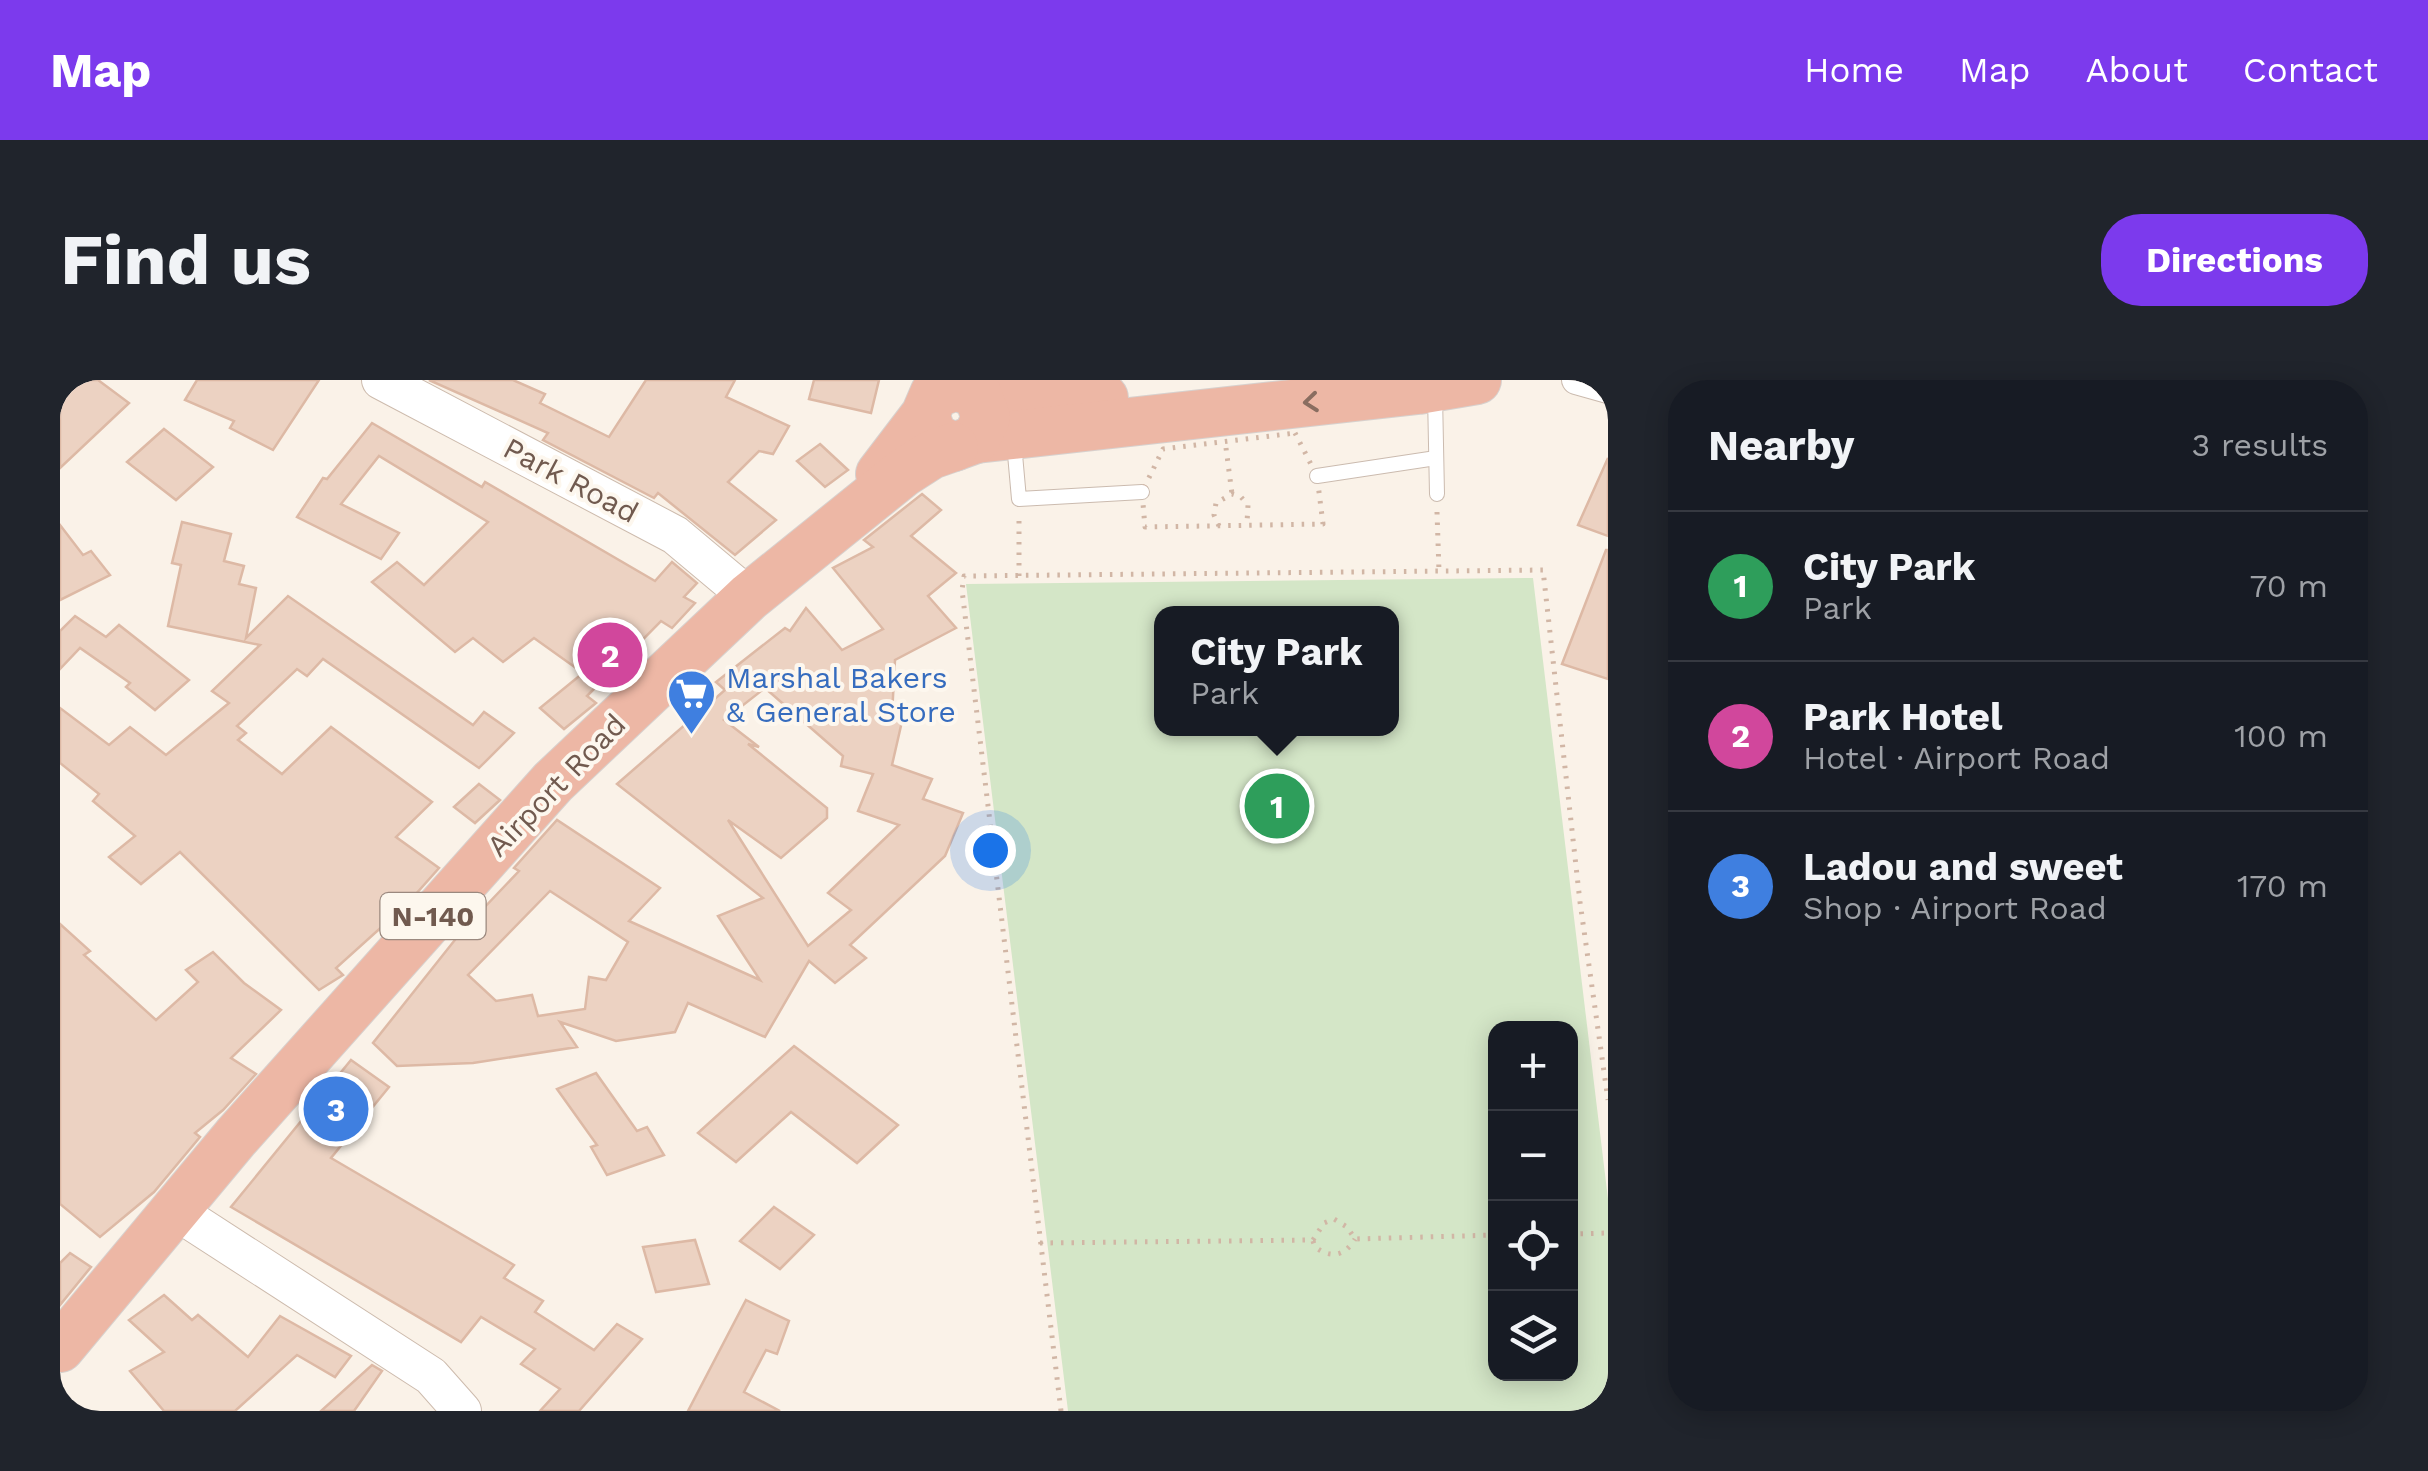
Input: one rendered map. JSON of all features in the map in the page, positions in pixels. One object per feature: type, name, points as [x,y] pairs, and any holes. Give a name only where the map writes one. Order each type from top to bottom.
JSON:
[{"type":"highway","points":[[962,413],[1232,380]]},
{"type":"highway","points":[[962,413],[1456,384]]},
{"type":"highway","name":"Airport Road","points":[[60,1348],[236,1136],[552,782],[749,598],[962,413]]},
{"type":"main road","name":"Park Road","points":[[382,380],[675,536],[749,598]]},
{"type":"main road","points":[[176,1210],[431,1376],[462,1411]]},
{"type":"street","points":[[1576,380],[1608,389]]},
{"type":"lane","points":[[1437,494],[1436,458],[1456,384]]},
{"type":"lane","points":[[962,413],[1019,499],[1142,492]]},
{"type":"lane","points":[[1317,476],[1436,458]]},
{"type":"path","points":[[1295,433],[1317,476],[1323,524],[1145,526],[1142,492],[1163,449],[1295,433]]},
{"type":"path","points":[[1226,442],[1232,494]]},
{"type":"path","points":[[1218,526],[1214,515],[1216,503],[1232,494],[1248,504],[1250,515],[1246,524]]},
{"type":"path","points":[[1437,494],[1439,572]]},
{"type":"path","points":[[1019,499],[1019,576]]},
{"type":"path","points":[[1061,1411],[962,590],[964,576],[1544,570],[1580,902],[1608,1100]]},
{"type":"path","points":[[1334,1219],[1355,1238],[1348,1250],[1336,1256],[1323,1254],[1314,1247],[1313,1240],[1324,1222],[1334,1219]]},
{"type":"path","points":[[1578,1234],[1608,1233]]},
{"type":"path","points":[[1355,1238],[1488,1236]]},
{"type":"path","points":[[1040,1243],[1313,1240]]},
{"type":"green space","points":[[1533,578],[1608,1199],[1608,1411],[1068,1411],[966,584]]},
{"type":"building","points":[[60,380],[98,380],[129,403],[60,468]]},
{"type":"building","points":[[197,380],[319,380],[273,450],[230,428],[234,421],[185,400]]},
{"type":"building","points":[[429,380],[513,380],[545,394],[540,403],[609,437],[646,380],[735,380],[726,397],[789,426],[773,454],[759,451],[728,482],[776,520],[735,555],[658,493],[654,498],[543,440],[548,433]]},
{"type":"building","points":[[814,380],[879,380],[871,413],[809,399]]},
{"type":"building","points":[[372,423],[482,487],[485,482],[655,581],[672,562],[697,583],[684,597],[695,603],[672,628],[661,621],[587,696],[596,703],[564,729],[540,708],[583,673],[534,638],[503,662],[473,638],[455,652],[372,582],[397,562],[424,585],[488,522],[379,456],[341,504],[399,533],[381,559],[297,517],[323,478],[327,479]]},
{"type":"building","points":[[164,429],[213,467],[176,500],[127,462]]},
{"type":"building","points":[[820,444],[848,470],[825,487],[797,461]]},
{"type":"building","points":[[1608,458],[1608,536],[1578,525]]},
{"type":"building","points":[[922,494],[941,510],[911,536],[956,573],[928,596],[956,628],[895,660],[892,715],[903,717],[892,765],[932,779],[923,799],[963,813],[945,856],[850,945],[866,958],[835,983],[809,961],[765,1037],[688,1003],[675,1032],[616,1041],[560,1022],[577,1047],[473,1063],[397,1066],[373,1043],[462,931],[519,871],[514,868],[557,820],[660,888],[629,921],[760,980],[718,916],[763,898],[617,784],[725,690],[716,682],[785,628],[790,631],[806,608],[842,650],[883,629],[833,568],[873,547],[864,540]],"holes":[[[765,688],[843,756],[841,766],[873,774],[858,811],[899,825],[828,893],[851,910],[808,946],[728,820],[781,858],[827,818],[827,808],[724,720]],[[550,891],[628,942],[606,980],[589,977],[585,1009],[538,1016],[532,995],[496,1001],[468,975]]]},
{"type":"building","points":[[182,522],[231,534],[224,561],[244,566],[239,584],[256,588],[246,638],[288,596],[473,725],[484,712],[514,733],[479,768],[323,659],[307,676],[297,669],[237,726],[246,733],[238,740],[282,774],[331,727],[432,802],[396,837],[439,868],[406,905],[336,968],[343,975],[319,990],[180,852],[141,884],[109,857],[135,836],[93,801],[99,794],[60,763],[60,708],[109,745],[130,727],[166,755],[229,703],[212,691],[260,645],[168,626],[181,565],[172,563]]},
{"type":"building","points":[[60,525],[83,555],[91,551],[110,575],[60,600]]},
{"type":"building","points":[[1608,550],[1608,679],[1562,664]]},
{"type":"building","points":[[75,616],[106,637],[119,625],[189,680],[155,710],[126,687],[130,683],[80,648],[60,669],[60,631]]},
{"type":"building","points":[[479,784],[500,800],[475,823],[454,807]]},
{"type":"building","points":[[60,924],[90,951],[84,955],[156,1020],[198,982],[186,970],[213,952],[244,983],[281,1010],[231,1058],[256,1074],[195,1133],[200,1137],[154,1192],[100,1237],[60,1204]]},
{"type":"building","points":[[794,1046],[898,1125],[857,1163],[791,1112],[736,1162],[698,1133]]},
{"type":"building","points":[[351,1060],[389,1087],[331,1158],[514,1265],[504,1278],[543,1301],[535,1312],[594,1350],[617,1324],[642,1339],[579,1411],[540,1411],[560,1389],[521,1364],[535,1349],[481,1317],[461,1342],[231,1207]]},
{"type":"building","points":[[596,1073],[637,1131],[647,1127],[664,1155],[607,1175],[591,1147],[597,1145],[557,1089]]},
{"type":"building","points":[[774,1207],[814,1235],[780,1269],[740,1241]]},
{"type":"building","points":[[695,1240],[709,1284],[656,1292],[643,1247]]},
{"type":"building","points":[[70,1253],[91,1267],[60,1305],[60,1263]]},
{"type":"building","points":[[164,1295],[192,1320],[198,1315],[248,1357],[280,1316],[351,1356],[335,1377],[297,1355],[235,1411],[164,1411],[130,1371],[164,1352],[129,1320]]},
{"type":"building","points":[[746,1300],[789,1321],[777,1354],[766,1350],[744,1392],[780,1411],[688,1411]]},
{"type":"building","points":[[372,1365],[382,1371],[354,1411],[321,1411]]},
{"type":"place","name":"Park Hotel","points":[[610,655]]},
{"type":"place","name":"Marshal Bakers & General Store","points":[[691,736]]},
{"type":"place","name":"City Park","points":[[1277,806]]},
{"type":"place","name":"Ladou and sweet","points":[[336,1109]]}]
